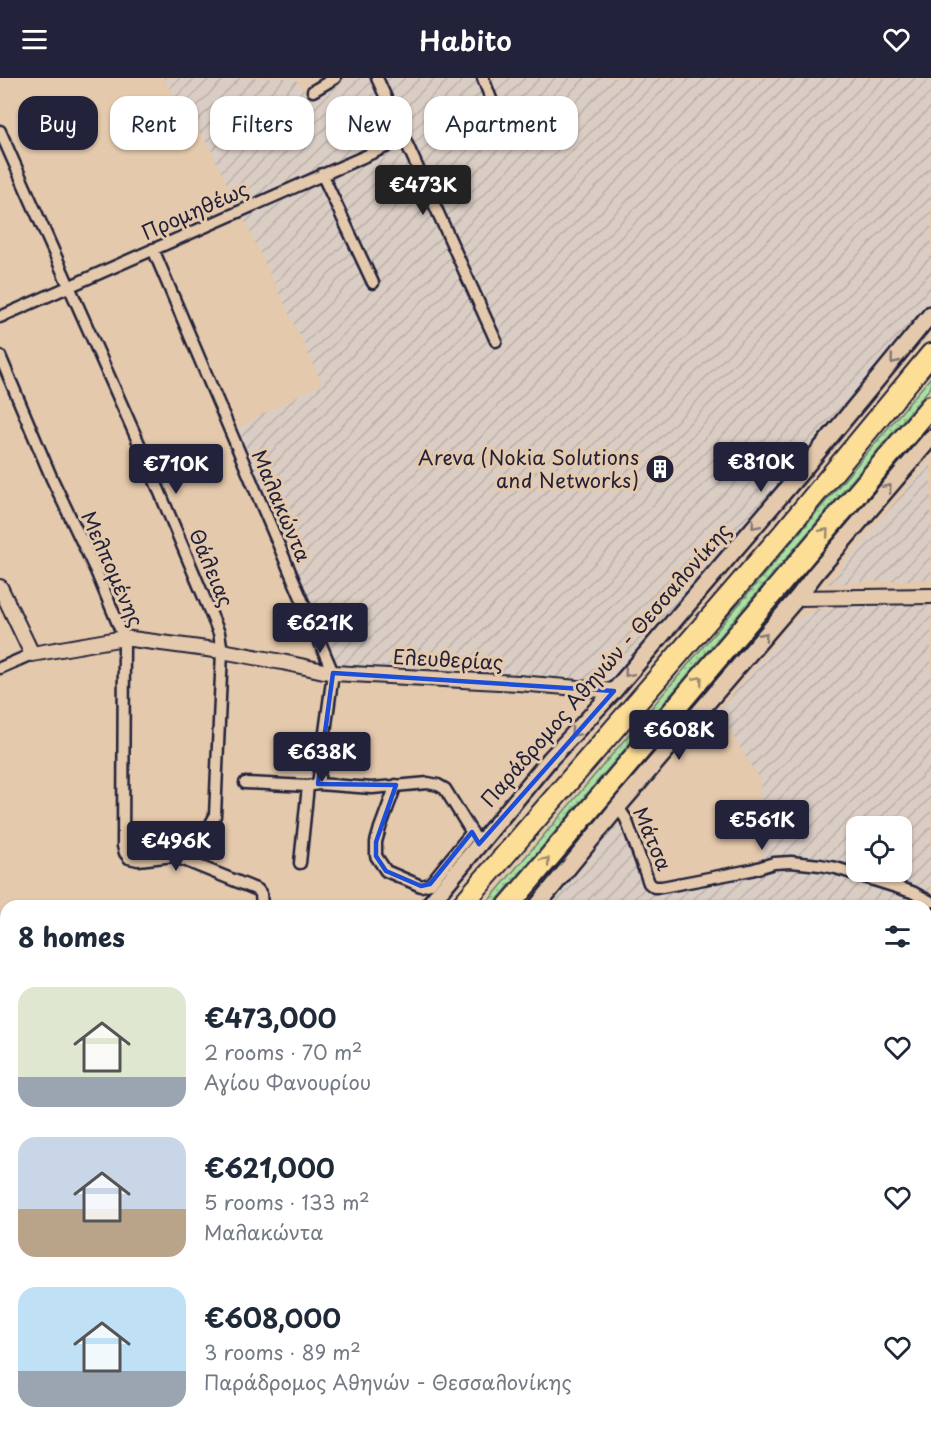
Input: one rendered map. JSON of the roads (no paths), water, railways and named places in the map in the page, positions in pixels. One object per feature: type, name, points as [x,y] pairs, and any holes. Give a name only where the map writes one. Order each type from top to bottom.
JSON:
[{"type":"highway","points":[[466,900],[785,531],[931,354]]},
{"type":"highway","points":[[513,900],[931,406]]},
{"type":"highway","points":[[461,900],[480,884]]},
{"type":"main road","name":"Παράδρομος Αθηνών - Θεσσαλονίκης","points":[[432,900],[476,838],[614,691],[803,470],[931,314]]},
{"type":"main road","points":[[542,900],[931,438]]},
{"type":"street","points":[[313,91],[334,78]]},
{"type":"street","points":[[377,78],[385,96]]},
{"type":"street","points":[[483,78],[490,96]]},
{"type":"street","name":"Θάλειας","points":[[0,131],[146,457],[219,633],[222,651],[215,816],[208,829],[195,836],[174,856]]},
{"type":"street","name":"Προμηθέως","points":[[0,317],[378,150]]},
{"type":"street","points":[[409,150],[496,341]]},
{"type":"street","points":[[322,174],[373,283]]},
{"type":"street","name":"Μαλακώντα","points":[[153,249],[333,673]]},
{"type":"street","name":"Μελπομένης","points":[[0,357],[124,638],[123,846],[125,853],[129,858],[138,860],[174,856]]},
{"type":"street","points":[[0,587],[32,654],[0,668]]},
{"type":"street","points":[[797,598],[931,596]]},
{"type":"street","name":"Ελευθερίας","points":[[32,654],[124,638],[222,651],[333,673],[614,691]]},
{"type":"street","points":[[300,863],[333,673]]},
{"type":"street","points":[[245,783],[372,788],[396,785],[428,783],[438,785],[445,789],[476,838],[430,884],[421,886],[386,871],[376,856],[376,842],[396,785]]},
{"type":"street","name":"Μάτσα","points":[[618,807],[626,819],[649,883],[654,887],[751,870],[774,863],[791,862],[837,868],[912,892],[927,900]]},
{"type":"street","points":[[174,856],[258,890],[262,900]]},
{"type":"place","name":"Areva (Nokia Solutions and Networks)","points":[[660,469]]}]
